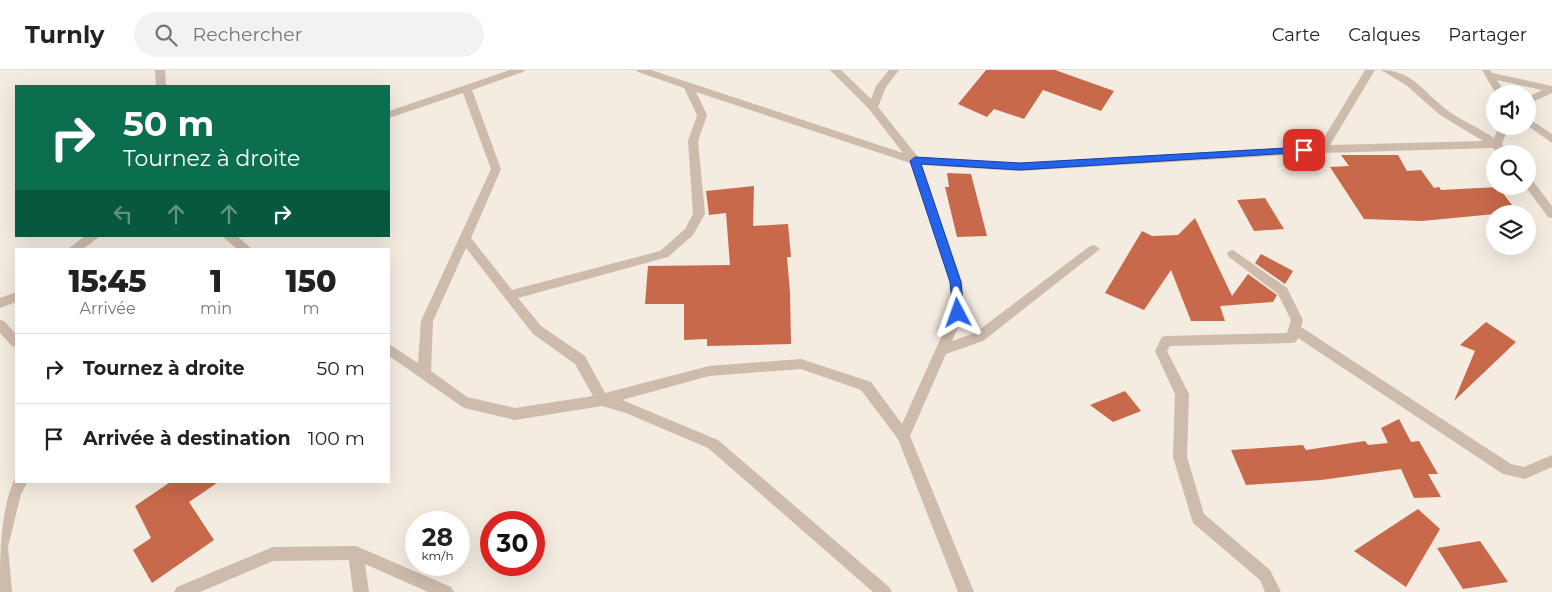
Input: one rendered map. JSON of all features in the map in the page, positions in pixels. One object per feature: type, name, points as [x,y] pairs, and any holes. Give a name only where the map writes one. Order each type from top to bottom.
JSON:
[{"type":"street","points":[[160,70],[161,85]]},
{"type":"street","points":[[390,115],[520,70]]},
{"type":"street","points":[[642,70],[915,161],[1020,167],[1322,149],[1497,144]]},
{"type":"street","points":[[835,70],[873,107],[915,161],[956,282],[958,313],[902,436]]},
{"type":"street","points":[[873,107],[881,86],[894,70]]},
{"type":"street","points":[[1322,149],[1370,70]]},
{"type":"street","points":[[1386,70],[1397,73],[1446,114],[1497,144]]},
{"type":"street","points":[[1487,72],[1552,90]]},
{"type":"street","points":[[1487,72],[1495,85]]},
{"type":"street","points":[[510,295],[664,254],[689,232],[699,214],[693,141],[702,115],[688,86]]},
{"type":"street","points":[[424,373],[427,321],[496,169],[466,88]]},
{"type":"street","points":[[1536,97],[1552,90]]},
{"type":"street","points":[[1536,127],[1552,139]]},
{"type":"street","points":[[1497,144],[1500,135]]},
{"type":"street","points":[[1536,193],[1552,214]]},
{"type":"street","points":[[76,248],[92,237]]},
{"type":"street","points":[[229,237],[245,248]]},
{"type":"street","points":[[465,239],[538,330],[580,360],[602,400],[629,408],[713,444],[884,592]]},
{"type":"street","points":[[942,350],[979,337],[1094,249]]},
{"type":"street","points":[[1233,254],[1283,291],[1297,320],[1292,338],[1166,341],[1161,351],[1182,394],[1180,457],[1198,518],[1265,575],[1273,592]]},
{"type":"street","points":[[0,302],[15,297]]},
{"type":"street","points":[[0,325],[15,341]]},
{"type":"street","points":[[1294,330],[1508,470],[1525,473],[1545,462],[1552,462]]},
{"type":"street","points":[[390,350],[464,402],[515,414],[602,400],[709,371],[800,364],[866,386],[902,436],[966,592]]},
{"type":"street","points":[[4,592],[1,547],[14,492],[20,483]]},
{"type":"street","points":[[182,592],[273,554],[356,554],[446,592]]},
{"type":"street","points":[[356,554],[361,592]]},
{"type":"building","points":[[986,70],[1055,70],[1114,91],[1101,111],[1043,90],[1024,119],[994,109],[987,117],[958,104]]},
{"type":"building","points":[[1341,155],[1398,155],[1407,171],[1421,170],[1434,188],[1439,187],[1441,190],[1486,188],[1486,195],[1504,195],[1512,205],[1486,205],[1486,215],[1422,221],[1364,219],[1330,167],[1349,166]]},
{"type":"building","points":[[947,173],[971,174],[987,236],[957,237],[945,187],[949,187]]},
{"type":"building","points":[[754,186],[753,226],[788,224],[791,257],[787,257],[791,344],[707,346],[707,339],[684,340],[684,304],[645,304],[648,266],[730,265],[726,213],[709,215],[706,191]]},
{"type":"building","points":[[1265,198],[1284,229],[1254,231],[1237,200]]},
{"type":"building","points":[[1195,218],[1232,296],[1248,274],[1277,295],[1273,302],[1220,306],[1225,321],[1191,321],[1171,270],[1144,310],[1105,293],[1142,231],[1152,236],[1178,235]]},
{"type":"building","points":[[1261,254],[1293,271],[1285,284],[1255,263]]},
{"type":"building","points":[[1486,322],[1516,342],[1454,401],[1475,351],[1460,345]]},
{"type":"building","points":[[1125,391],[1141,411],[1113,422],[1090,405]]},
{"type":"building","points":[[1399,419],[1411,442],[1419,441],[1438,474],[1428,474],[1441,497],[1414,498],[1401,469],[1321,480],[1246,485],[1231,450],[1303,445],[1306,450],[1365,441],[1368,445],[1388,443],[1381,428]]},
{"type":"building","points":[[169,483],[217,483],[189,502],[214,540],[152,583],[133,550],[151,538],[135,506]]},
{"type":"building","points":[[1418,509],[1440,529],[1406,587],[1354,551]]},
{"type":"building","points":[[1480,541],[1508,582],[1463,589],[1437,548]]},
{"type":"route","points":[[958,313],[956,282],[915,161],[1020,167],[1304,150]]}]
